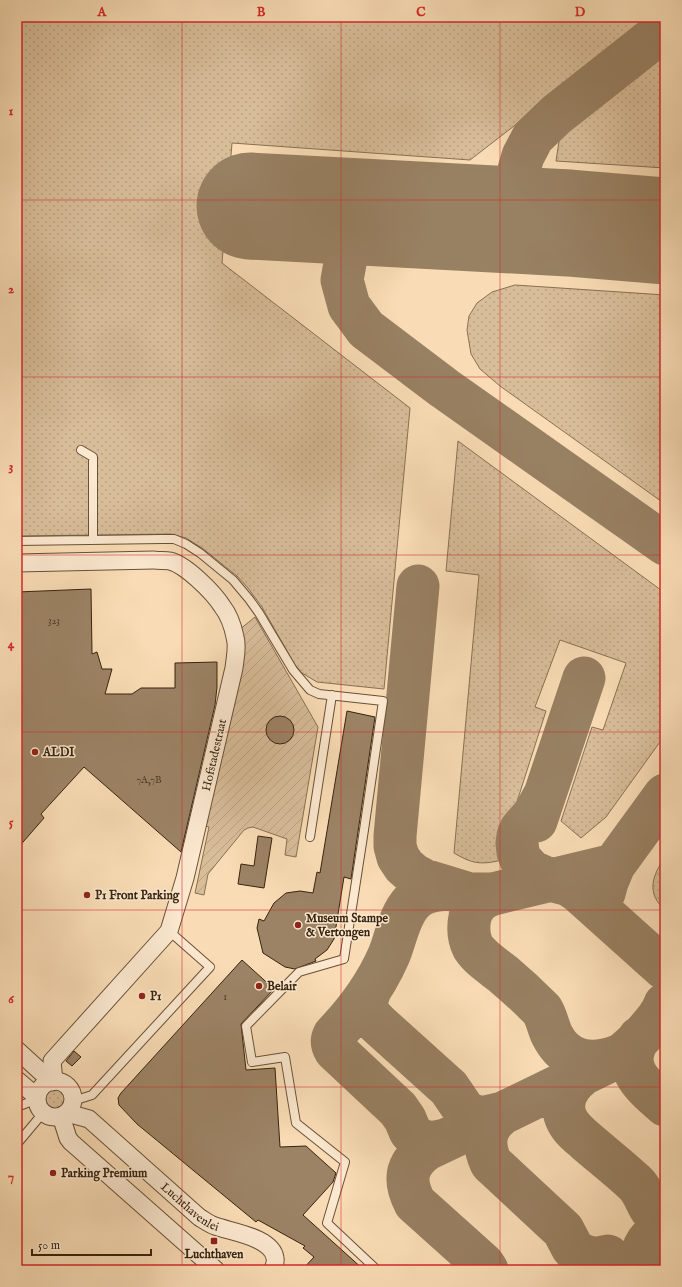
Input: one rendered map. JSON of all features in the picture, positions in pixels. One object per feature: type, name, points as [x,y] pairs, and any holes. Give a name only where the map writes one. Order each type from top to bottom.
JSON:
[{"type":"street","name":"Hofstadestraat","points":[[17,563],[154,560],[170,561],[185,568],[197,578],[223,606],[236,639],[236,657],[234,668],[211,747],[185,878],[169,931],[52,1061],[53,1082]]},
{"type":"street","points":[[17,1050],[53,1082]]},
{"type":"street","points":[[17,1080],[39,1103]]},
{"type":"street","points":[[39,1103],[41,1088],[45,1084],[58,1081],[67,1086],[72,1095],[67,1110],[68,1138],[71,1142],[216,1270]]},
{"type":"street","name":"Luchthavenlei","points":[[39,1103],[48,1116],[54,1117],[67,1110],[88,1119],[199,1217],[214,1226],[253,1238],[267,1246],[272,1250],[275,1258],[273,1270]]},
{"type":"lane","points":[[81,450],[93,457],[93,540]]},
{"type":"lane","points":[[17,541],[174,539],[186,544],[200,553],[233,580],[250,599],[293,670],[302,683],[310,690],[319,694],[383,701],[344,959],[299,972],[246,1026],[252,1062],[285,1057],[296,1123],[345,1162],[327,1223],[377,1270]]},
{"type":"lane","points":[[310,837],[332,695]]},
{"type":"lane","points":[[67,1110],[92,1095],[210,966],[169,931]]},
{"type":"lane","points":[[17,1107],[39,1103]]},
{"type":"lane","points":[[17,1144],[39,1103]]},
{"type":"shaded area","points":[[17,17],[655,17],[470,160],[232,143],[222,263],[410,408],[384,689],[317,682],[302,673],[295,665],[262,607],[248,588],[237,576],[202,548],[186,538],[171,534],[17,536]]},
{"type":"shaded area","points":[[665,50],[665,168],[556,161],[560,135],[569,124]]},
{"type":"shaded area","points":[[515,285],[665,295],[665,504],[500,386],[480,369],[471,354],[467,330],[469,316],[477,303],[492,292]]},
{"type":"shaded area","points":[[458,441],[665,593],[665,735],[606,817],[581,838],[561,821],[592,727],[603,730],[626,663],[560,640],[535,707],[546,711],[498,861],[486,863],[470,861],[454,853],[479,575],[446,571]]},
{"type":"shaded area","points":[[255,617],[318,727],[296,857],[285,855],[287,839],[253,827],[248,828],[244,830],[208,874],[204,895],[195,893],[209,827],[203,825],[239,630]]},
{"type":"shaded area","points":[[665,857],[665,910],[655,897],[653,884],[660,864]]},
{"type":"shaded area","points":[[55,1089],[62,1092],[65,1099],[62,1106],[55,1109],[48,1106],[45,1099],[48,1092]]},
{"type":"building","points":[[91,589],[92,654],[97,652],[102,669],[112,669],[105,694],[132,694],[141,688],[175,688],[175,663],[217,662],[215,705],[181,852],[84,767],[41,814],[44,818],[17,849],[17,592]]},
{"type":"building","points":[[347,711],[375,717],[351,879],[344,877],[334,939],[327,950],[315,959],[316,961],[295,969],[285,967],[263,953],[257,928],[259,919],[264,921],[274,903],[286,893],[300,891],[313,893],[317,872],[320,873]]},
{"type":"building","points":[[280,716],[290,720],[294,730],[290,740],[280,744],[270,740],[266,730],[270,720]]},
{"type":"building","points":[[258,836],[272,838],[264,888],[238,884],[241,864],[254,866]]},
{"type":"building","points":[[242,960],[274,989],[241,1024],[246,1070],[275,1068],[280,1147],[306,1146],[336,1173],[333,1182],[303,1215],[364,1270],[302,1270],[314,1257],[303,1248],[305,1246],[258,1220],[256,1222],[137,1124],[119,1105],[118,1098],[121,1093]]},
{"type":"building","points":[[74,1051],[81,1057],[72,1066],[66,1061]]},
{"type":"taxiway","points":[[569,223],[541,218],[531,208],[521,194],[517,177],[523,156],[533,137],[556,115],[665,29]]},
{"type":"taxiway","points":[[402,215],[372,229],[354,245],[346,258],[342,280],[349,306],[366,329],[444,388],[665,544]]},
{"type":"taxiway","points":[[418,586],[395,846],[398,857],[404,866],[413,874],[424,880],[470,894],[493,894]]},
{"type":"taxiway","points":[[536,821],[584,678]]},
{"type":"taxiway","points":[[545,794],[534,814],[521,829],[518,836],[518,852],[521,860],[531,871],[550,880],[569,885],[578,891],[665,969]]},
{"type":"taxiway","points":[[604,893],[614,865],[665,795]]},
{"type":"taxiway","points":[[614,865],[493,894],[478,902],[474,908],[470,917],[469,936],[476,951],[513,982],[542,1010],[552,1035],[565,1052],[572,1057],[589,1061],[599,1061],[618,1056]]},
{"type":"taxiway","points":[[445,1140],[431,1143],[417,1139],[410,1131],[405,1119],[398,1109],[335,1050],[332,1041],[334,1035],[358,1007],[378,977],[389,955],[401,920],[412,902],[422,894],[434,890],[460,891]]},
{"type":"taxiway","points":[[370,990],[366,1005],[370,1016],[449,1088],[466,1113],[478,1117],[486,1117],[503,1113]]},
{"type":"taxiway","points":[[487,1270],[483,1264],[415,1203],[411,1195],[408,1180],[411,1167],[415,1161],[427,1149],[620,1056],[652,1025],[665,1004]]},
{"type":"taxiway","points":[[639,1038],[634,1049],[632,1059],[633,1068],[637,1076],[649,1091],[665,1105]]},
{"type":"taxiway","points":[[582,1075],[577,1079],[566,1094],[564,1112],[568,1122],[577,1133],[635,1183],[654,1213],[665,1220]]},
{"type":"taxiway","points":[[503,1113],[492,1124],[486,1136],[486,1149],[491,1163],[563,1230],[577,1253],[593,1259],[608,1256]]},
{"type":"taxiway","points":[[640,1270],[644,1246],[651,1237],[661,1229]]},
{"type":"runway","points":[[250,206],[569,223],[665,231]]},
{"type":"place","name":"ALDI","points":[[35,752]]},
{"type":"place","name":"P1 Front Parking","points":[[87,895]]},
{"type":"place","name":"Museum Stampe & Vertongen","points":[[298,925]]},
{"type":"place","name":"Belair","points":[[259,986]]},
{"type":"place","name":"P1","points":[[142,996]]},
{"type":"place","name":"Parking Premium","points":[[53,1173]]},
{"type":"place","name":"Luchthaven","points":[[214,1241]]}]
